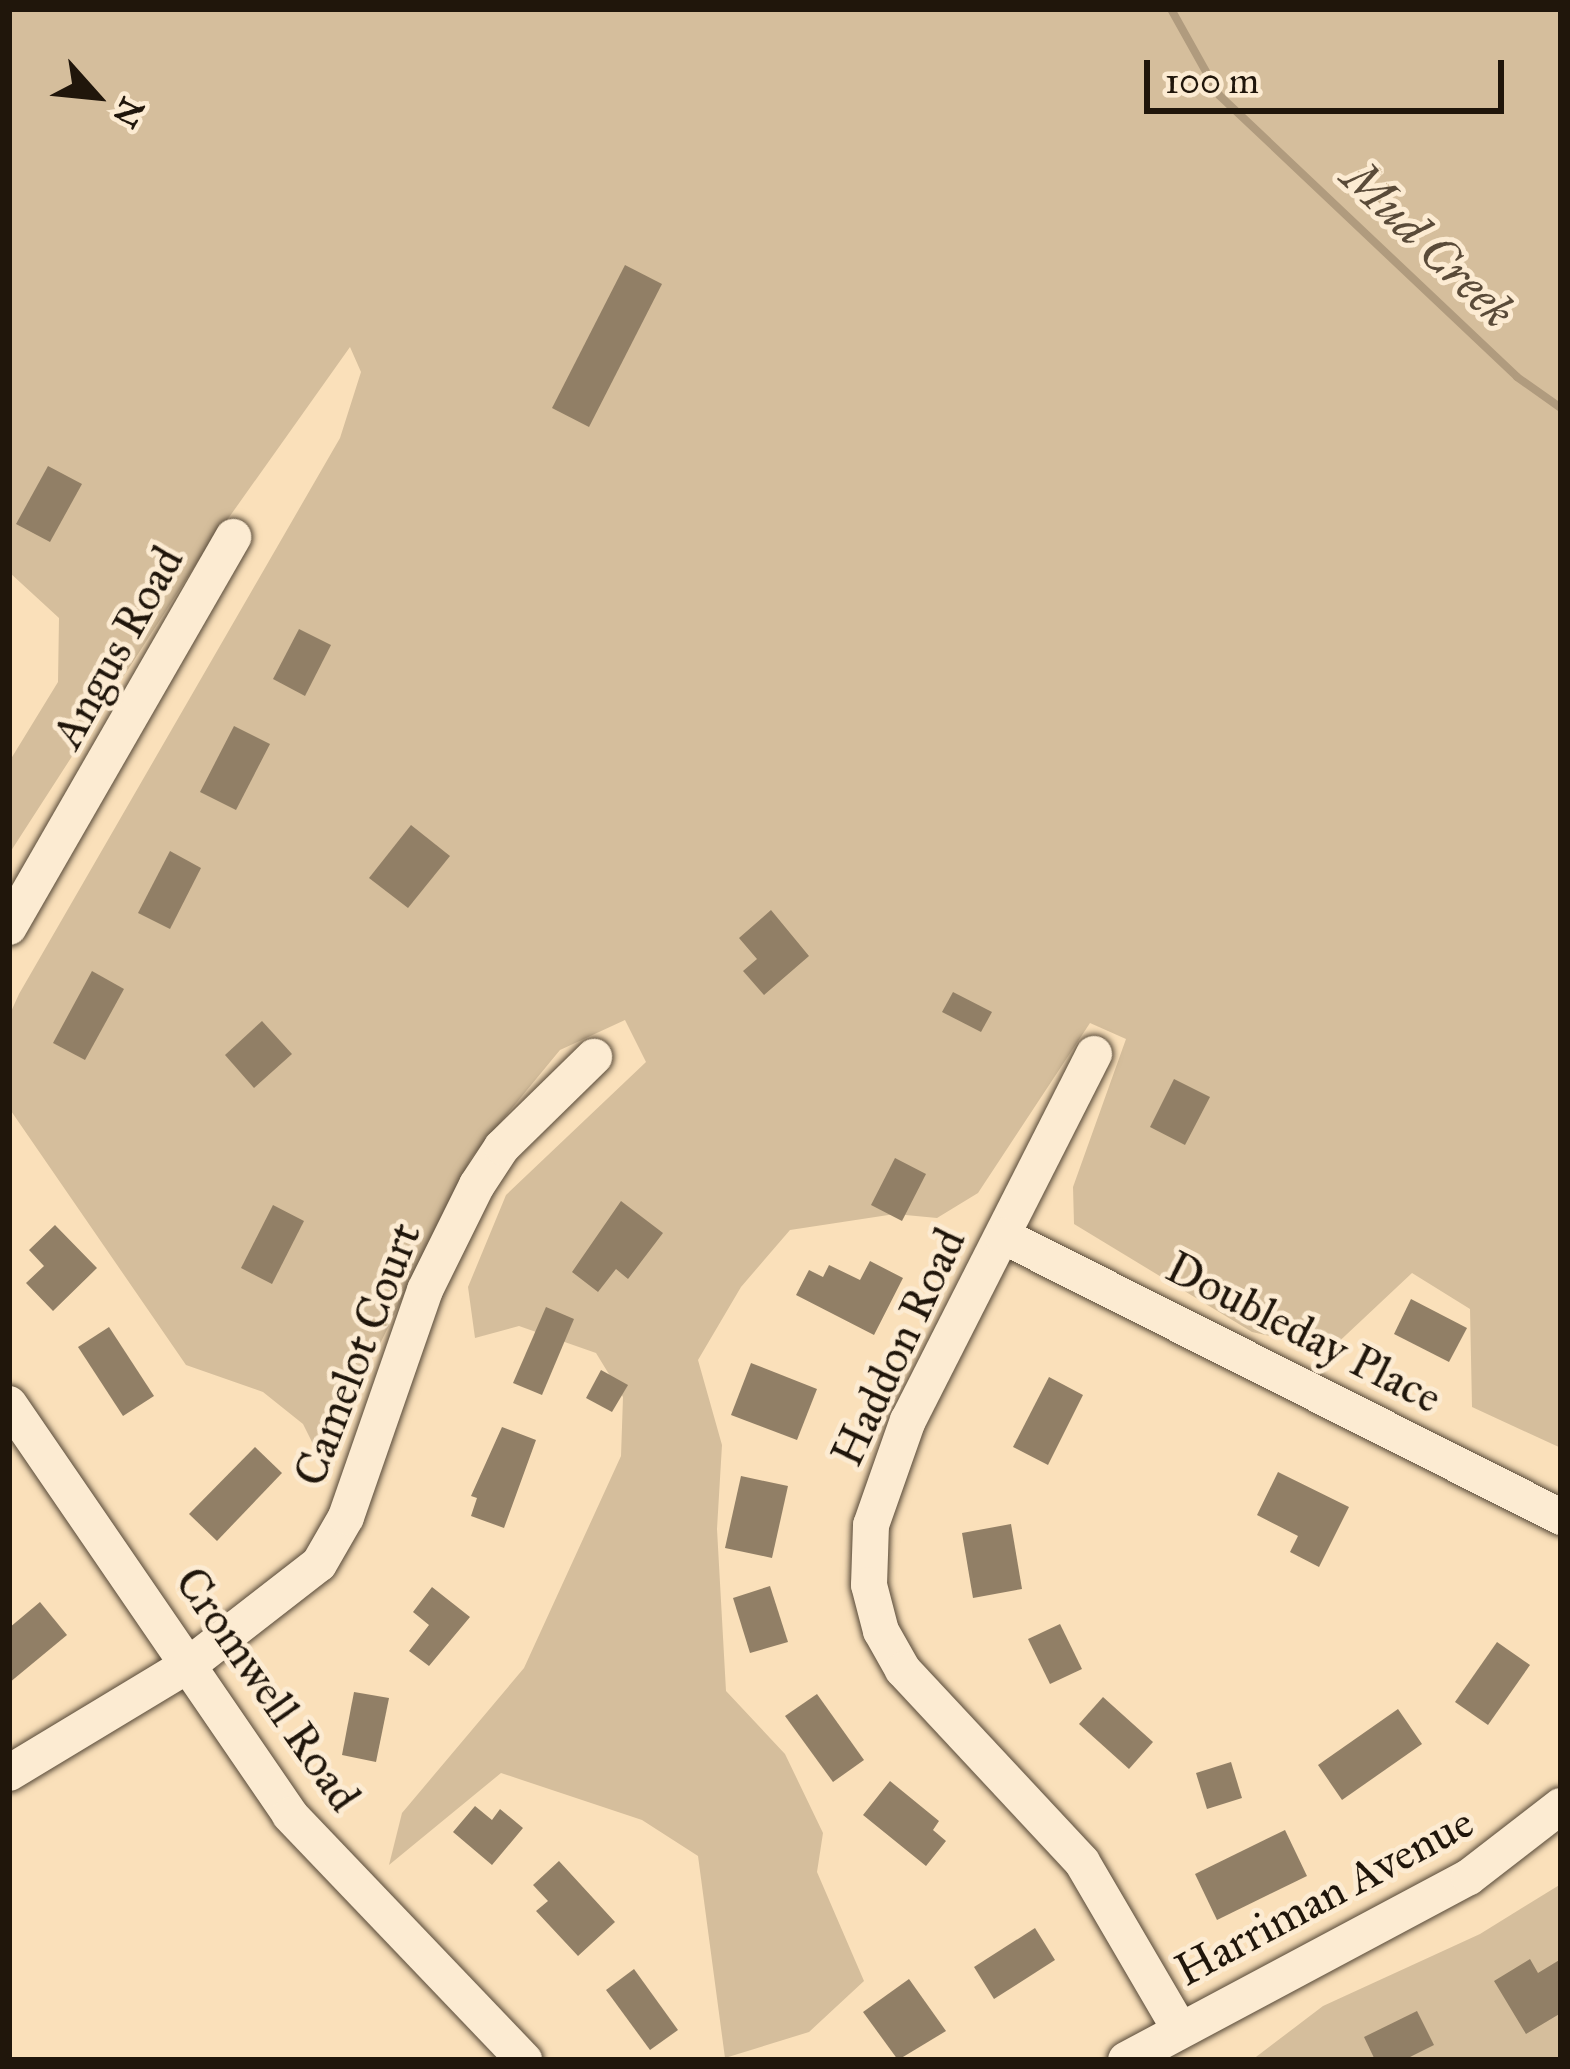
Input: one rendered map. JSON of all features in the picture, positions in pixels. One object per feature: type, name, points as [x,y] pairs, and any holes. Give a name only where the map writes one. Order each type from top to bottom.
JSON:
[{"type":"street","name":"Angus Road","points":[[9,928],[233,537]]},
{"type":"street","name":"Haddon Road","points":[[1094,1054],[888,1471],[871,1525],[874,1610],[903,1670],[1103,1891],[1179,2028]]},
{"type":"street","name":"Camelot Court","points":[[9,1773],[190,1664],[306,1578],[334,1545],[424,1290],[477,1185],[502,1147],[594,1058]]},
{"type":"street","name":"Doubleday Place","points":[[1003,1236],[1561,1517]]},
{"type":"street","name":"Cromwell Road","points":[[9,1404],[290,1815],[524,2060]]},
{"type":"street","name":"Harriman Avenue","points":[[1126,2060],[1469,1877],[1561,1806]]},
{"type":"shaded area","points":[[9,9],[1561,9],[1561,1448],[1472,1407],[1470,1309],[1412,1273],[1330,1350],[1252,1332],[1074,1224],[1073,1187],[1126,1039],[1090,1023],[978,1193],[937,1218],[895,1214],[790,1230],[741,1287],[698,1360],[722,1445],[717,1529],[726,1691],[785,1754],[823,1833],[817,1872],[864,1981],[809,2032],[725,2058],[698,1856],[642,1820],[501,1773],[389,1865],[402,1813],[524,1668],[621,1456],[623,1397],[596,1353],[519,1326],[475,1338],[468,1287],[506,1195],[646,1062],[625,1020],[560,1050],[471,1158],[353,1399],[329,1476],[303,1424],[263,1392],[186,1365],[9,1108],[9,1016],[19,994],[340,438],[361,372],[350,347],[198,561],[9,854],[9,762],[58,682],[59,618],[9,572]]},
{"type":"shaded area","points":[[1561,1884],[1561,2060],[1252,2060],[1323,2006],[1480,1934]]},
{"type":"building","points":[[625,265],[662,284],[589,427],[552,408]]},
{"type":"building","points":[[48,466],[82,484],[50,542],[16,524]]},
{"type":"building","points":[[299,629],[331,645],[305,696],[273,679]]},
{"type":"building","points":[[234,726],[270,744],[236,810],[200,792]]},
{"type":"building","points":[[411,825],[450,856],[408,908],[369,878]]},
{"type":"building","points":[[170,851],[201,868],[170,929],[138,913]]},
{"type":"building","points":[[771,910],[809,956],[764,995],[743,971],[757,959],[739,938]]},
{"type":"building","points":[[92,971],[124,989],[85,1060],[53,1043]]},
{"type":"building","points":[[953,992],[992,1012],[981,1032],[942,1012]]},
{"type":"building","points":[[262,1021],[292,1054],[254,1088],[225,1055]]},
{"type":"building","points":[[1174,1079],[1210,1097],[1185,1145],[1150,1127]]},
{"type":"building","points":[[895,1158],[926,1174],[902,1221],[871,1205]]},
{"type":"building","points":[[621,1201],[663,1233],[628,1279],[616,1269],[598,1292],[572,1272]]},
{"type":"building","points":[[273,1205],[304,1221],[272,1284],[241,1268]]},
{"type":"building","points":[[55,1225],[97,1268],[53,1311],[26,1283],[44,1266],[29,1250]]},
{"type":"building","points":[[870,1261],[903,1278],[874,1335],[796,1295],[809,1270],[823,1277],[829,1265],[860,1280]]},
{"type":"building","points":[[1411,1299],[1467,1328],[1449,1362],[1394,1334]]},
{"type":"building","points":[[546,1307],[574,1319],[542,1395],[513,1383]]},
{"type":"building","points":[[109,1327],[154,1396],[123,1416],[78,1347]]},
{"type":"building","points":[[751,1363],[817,1389],[797,1440],[731,1415]]},
{"type":"building","points":[[601,1370],[628,1385],[612,1412],[586,1398]]},
{"type":"building","points":[[1049,1377],[1083,1395],[1048,1465],[1013,1447]]},
{"type":"building","points":[[502,1427],[536,1440],[504,1528],[471,1516],[477,1498],[471,1496]]},
{"type":"building","points":[[255,1447],[282,1473],[217,1541],[189,1514]]},
{"type":"building","points":[[1278,1472],[1349,1507],[1319,1567],[1290,1552],[1298,1536],[1257,1515]]},
{"type":"building","points":[[741,1476],[788,1486],[772,1558],[725,1548]]},
{"type":"building","points":[[1011,1524],[1022,1589],[973,1598],[962,1533]]},
{"type":"building","points":[[770,1586],[788,1642],[750,1653],[733,1598]]},
{"type":"building","points":[[432,1587],[470,1617],[429,1666],[409,1651],[429,1625],[413,1612]]},
{"type":"building","points":[[40,1602],[67,1635],[9,1683],[9,1628]]},
{"type":"building","points":[[1060,1624],[1082,1669],[1050,1684],[1028,1639]]},
{"type":"building","points":[[1497,1642],[1530,1665],[1488,1725],[1455,1702]]},
{"type":"building","points":[[354,1692],[389,1698],[376,1762],[342,1755]]},
{"type":"building","points":[[817,1694],[864,1760],[833,1782],[785,1716]]},
{"type":"building","points":[[1103,1697],[1153,1742],[1129,1769],[1079,1724]]},
{"type":"building","points":[[1398,1709],[1422,1744],[1342,1800],[1318,1765]]},
{"type":"building","points":[[1231,1762],[1242,1798],[1207,1809],[1196,1773]]},
{"type":"building","points":[[890,1781],[939,1821],[933,1830],[946,1841],[926,1866],[863,1815]]},
{"type":"building","points":[[475,1806],[492,1820],[500,1809],[523,1828],[492,1865],[453,1832]]},
{"type":"building","points":[[1285,1830],[1307,1876],[1217,1920],[1195,1874]]},
{"type":"building","points":[[559,1861],[615,1922],[578,1956],[536,1911],[548,1901],[533,1885]]},
{"type":"building","points":[[1035,1928],[1055,1960],[994,1999],[974,1967]]},
{"type":"building","points":[[1530,1959],[1538,1973],[1561,1959],[1561,2013],[1526,2034],[1494,1981]]},
{"type":"building","points":[[634,1969],[678,2030],[650,2050],[606,1990]]},
{"type":"building","points":[[909,1979],[946,2031],[898,2060],[863,2012]]},
{"type":"building","points":[[1417,2011],[1434,2045],[1404,2060],[1375,2060],[1364,2037]]},
{"type":"waterway","name":"Mud Creek","points":[[1171,9],[1219,95],[1517,377],[1561,408]]}]
